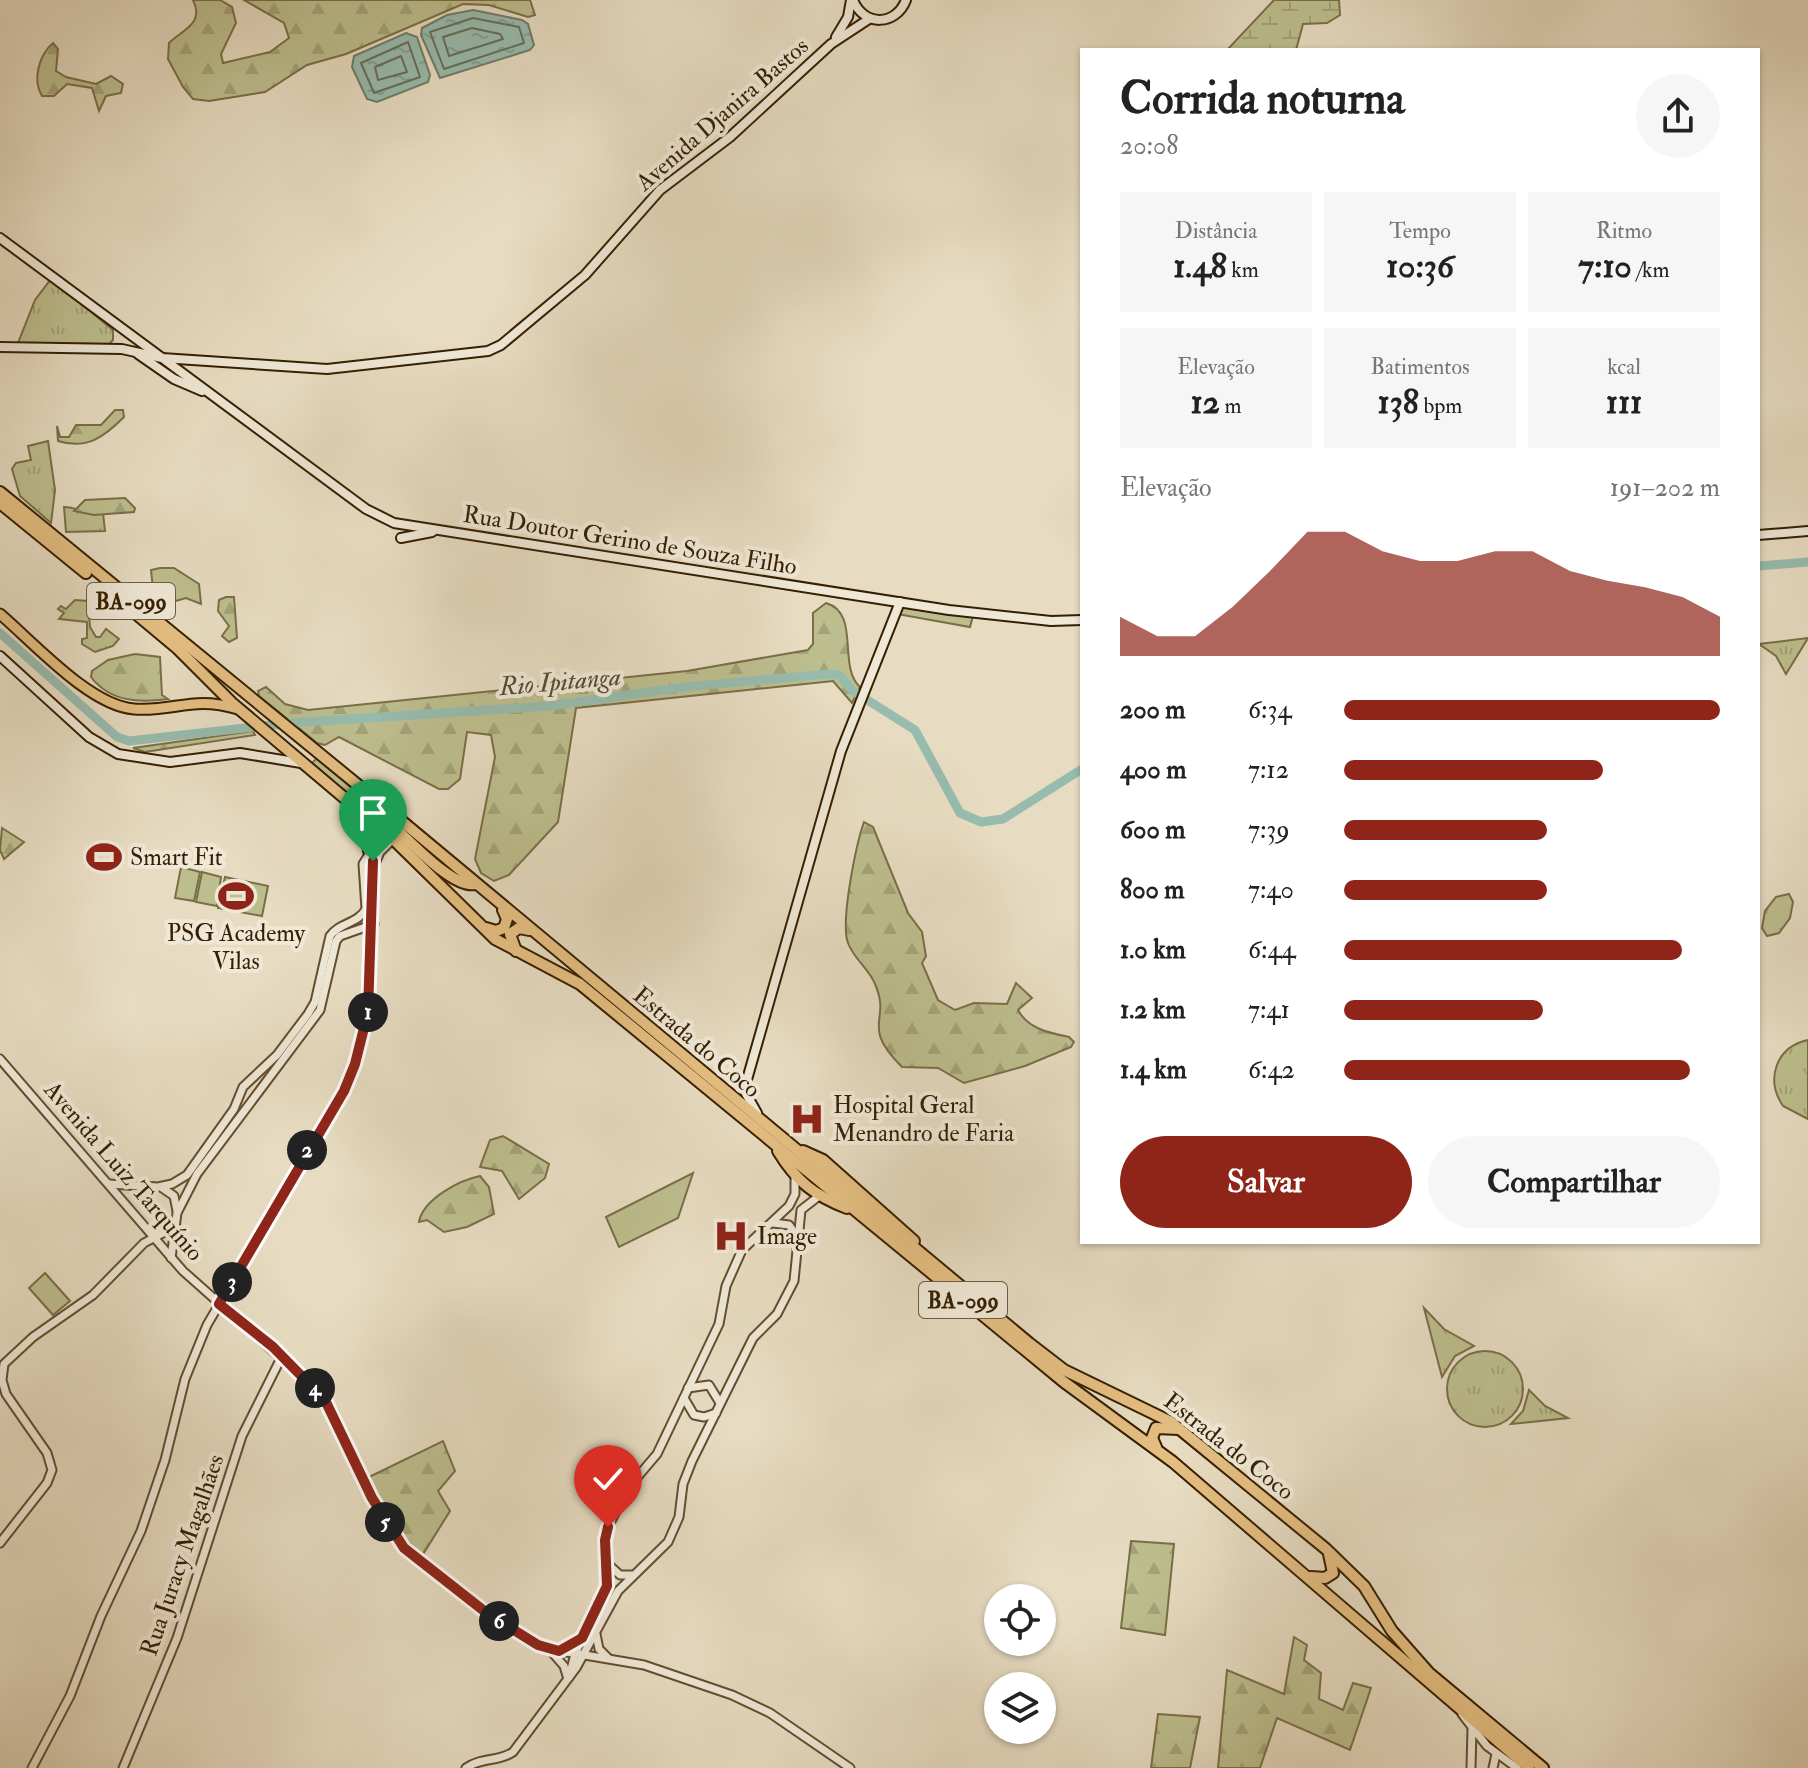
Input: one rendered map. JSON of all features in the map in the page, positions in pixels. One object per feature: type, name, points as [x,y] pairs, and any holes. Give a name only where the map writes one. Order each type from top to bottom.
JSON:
[{"type":"highway","name":"Estrada do Coco","points":[[0,492],[770,1130],[794,1148],[823,1160],[863,1193],[902,1226],[931,1261],[1064,1370],[1155,1411],[1326,1549],[1364,1586],[1392,1631],[1429,1673],[1543,1768]]},
{"type":"highway","name":"BA-099","points":[[0,503],[178,649],[240,710]]},
{"type":"highway","name":"Estrada do Coco","points":[[240,710],[389,835],[480,926],[519,955],[580,984],[1064,1382],[1157,1449],[1309,1576],[1529,1768]]},
{"type":"highway","points":[[363,814],[366,856]]},
{"type":"highway","points":[[389,835],[396,829],[454,879],[468,886],[475,884]]},
{"type":"highway","points":[[480,926],[496,931],[504,928],[507,919],[499,904]]},
{"type":"highway","points":[[519,955],[510,942],[510,934],[519,928],[534,932]]},
{"type":"highway","points":[[774,1143],[795,1177],[819,1196],[856,1211]]},
{"type":"highway","points":[[1157,1449],[1152,1438],[1156,1428],[1180,1429]]},
{"type":"highway","points":[[1309,1576],[1325,1578],[1333,1573],[1326,1549]]},
{"type":"main road","points":[[852,0],[869,19]]},
{"type":"main road","name":"Avenida Djanira Bastos","points":[[831,44],[845,24],[852,0]]},
{"type":"main road","name":"Avenida Djanira Bastos","points":[[162,358],[327,369],[477,353],[501,345],[585,275],[660,190],[730,137],[831,44],[869,19],[891,18],[906,0]]},
{"type":"main road","name":"Rua Doutor Gerino de Souza Filho","points":[[0,238],[366,509],[394,523],[895,601],[1036,620],[1080,620]]},
{"type":"main road","points":[[0,347],[122,349],[162,358]]},
{"type":"main road","name":"Rua Doutor Gerino de Souza Filho","points":[[135,352],[174,379],[211,394]]},
{"type":"main road","points":[[401,538],[435,531]]},
{"type":"main road","points":[[1760,535],[1808,531]]},
{"type":"main road","points":[[770,1130],[744,1090],[853,716],[869,683],[895,611],[895,601]]},
{"type":"main road","points":[[0,614],[86,688],[109,703],[139,710],[209,701],[240,710]]},
{"type":"main road","points":[[0,656],[89,737],[118,754],[170,762],[240,753],[305,764]]},
{"type":"main road","points":[[722,1089],[744,1090]]},
{"type":"street","points":[[109,1184],[135,1188],[158,1187],[172,1184],[187,1175],[234,1109],[239,1094],[277,1055],[308,1014],[315,1002],[330,936],[359,918],[366,909],[366,856],[389,835]]},
{"type":"street","points":[[32,1768],[70,1696],[101,1616],[141,1531],[165,1460],[185,1379],[219,1304],[346,1085],[368,1012],[375,864],[389,835]]},
{"type":"street","points":[[366,856],[375,864]]},
{"type":"street","points":[[171,1258],[174,1222],[197,1174],[315,1019],[325,994],[336,941],[340,936],[374,924]]},
{"type":"street","points":[[353,932],[372,937]]},
{"type":"street","name":"Avenida Luiz Tarquínio","points":[[0,1059],[171,1258],[318,1391],[333,1411],[372,1498],[404,1548],[488,1614],[549,1649],[644,1665],[701,1682],[770,1713],[850,1768]]},
{"type":"street","points":[[253,1077],[264,1087]]},
{"type":"street","points":[[239,1094],[249,1103]]},
{"type":"street","points":[[579,1654],[582,1638],[605,1591],[608,1527],[628,1488],[655,1458],[722,1318],[726,1286],[742,1250],[773,1223],[793,1198],[795,1177]]},
{"type":"street","points":[[158,1187],[174,1196],[177,1213]]},
{"type":"street","points":[[124,1202],[135,1188]]},
{"type":"street","points":[[466,1768],[479,1760],[503,1757],[513,1752],[568,1678],[612,1600],[635,1574],[659,1555],[671,1537],[679,1517],[687,1473],[753,1338],[777,1314],[794,1281],[798,1267],[797,1237],[801,1210],[819,1196]]},
{"type":"street","points":[[0,1543],[47,1483],[52,1470],[47,1453],[6,1394],[2,1380],[4,1364],[33,1337],[100,1289],[144,1243],[163,1233],[174,1222]]},
{"type":"street","points":[[773,1223],[789,1225],[797,1237]]},
{"type":"street","points":[[144,1243],[147,1230],[163,1233]]},
{"type":"street","name":"Rua Juracy Magalhães","points":[[123,1768],[177,1638],[242,1436],[282,1356]]},
{"type":"street","points":[[688,1388],[709,1385],[718,1394],[719,1408]]},
{"type":"street","points":[[684,1396],[694,1415],[704,1417],[719,1408]]},
{"type":"street","points":[[0,1536],[9,1529]]},
{"type":"street","points":[[608,1563],[620,1575],[635,1574]]},
{"type":"street","points":[[605,1591],[612,1592],[612,1600]]},
{"type":"street","points":[[595,1632],[599,1649],[609,1660]]},
{"type":"street","points":[[559,1651],[582,1638]]},
{"type":"street","points":[[549,1649],[564,1666],[568,1678]]},
{"type":"street","points":[[1458,1709],[1496,1754],[1517,1768]]},
{"type":"street","points":[[1471,1768],[1472,1729]]},
{"type":"street","points":[[1493,1768],[1496,1754]]},
{"type":"green space","points":[[193,0],[220,0],[232,7],[236,23],[221,54],[223,63],[270,52],[289,38],[284,23],[244,0],[530,0],[535,15],[528,17],[489,5],[463,4],[346,54],[307,65],[265,92],[209,101],[193,99],[168,59],[169,43],[194,21],[196,8]]},
{"type":"green space","points":[[1274,0],[1339,0],[1340,15],[1327,23],[1303,24],[1297,48],[1229,48]]},
{"type":"green space","points":[[53,43],[58,49],[56,71],[66,77],[96,84],[111,76],[123,84],[121,93],[106,96],[99,111],[92,88],[67,84],[54,96],[42,96],[38,68]]},
{"type":"green space","points":[[51,279],[113,330],[113,340],[109,344],[18,343],[35,300]]},
{"type":"green space","points":[[115,410],[123,410],[124,417],[102,436],[78,444],[58,441],[57,426],[60,437],[69,437],[76,425],[101,425]]},
{"type":"green space","points":[[48,441],[55,490],[51,523],[20,496],[12,469],[16,463],[31,460],[28,446]]},
{"type":"green space","points":[[125,498],[135,508],[134,512],[94,515],[74,511],[85,500]]},
{"type":"green space","points":[[64,507],[103,513],[105,531],[66,532]]},
{"type":"green space","points":[[174,568],[199,584],[201,604],[186,598],[172,602],[170,597],[161,596],[153,589],[151,570]]},
{"type":"green space","points":[[234,597],[237,638],[229,642],[222,636],[229,626],[218,611],[219,600]]},
{"type":"green space","points":[[75,600],[88,601],[90,627],[96,637],[100,637],[106,629],[119,639],[113,646],[95,652],[82,644],[82,639],[87,638],[87,622],[59,619],[64,613],[58,609],[61,606],[66,609]]},
{"type":"green space","points":[[826,603],[837,609],[846,628],[850,666],[853,678],[860,687],[852,703],[833,681],[576,708],[558,822],[509,875],[494,881],[481,873],[475,859],[495,757],[491,735],[467,732],[460,779],[448,789],[439,789],[339,737],[325,745],[317,743],[259,696],[258,691],[266,687],[285,704],[308,710],[687,671],[808,650],[813,644],[813,613]]},
{"type":"green space","points":[[899,604],[973,616],[970,627],[897,614]]},
{"type":"green space","points":[[1808,638],[1786,674],[1776,656],[1760,644]]},
{"type":"green space","points":[[135,654],[160,657],[162,695],[168,699],[126,699],[107,692],[91,677],[92,671],[108,660]]},
{"type":"green space","points":[[253,731],[255,735],[145,752],[133,748]]},
{"type":"green space","points":[[317,758],[366,798],[359,806],[310,765]]},
{"type":"green space","points":[[864,822],[873,827],[908,913],[922,932],[926,956],[922,963],[938,1000],[955,1010],[974,1003],[1007,1004],[1016,983],[1032,998],[1018,1010],[1022,1016],[1040,1029],[1069,1037],[1074,1042],[1071,1047],[1025,1066],[964,1083],[938,1068],[902,1067],[889,1053],[879,1032],[879,997],[872,979],[851,949],[846,933],[850,883]]},
{"type":"green space","points":[[2,828],[24,842],[4,859],[0,850]]},
{"type":"green space","points":[[181,867],[200,872],[194,901],[175,898]]},
{"type":"green space","points":[[202,872],[221,877],[217,906],[196,902]]},
{"type":"green space","points":[[225,877],[268,886],[262,916],[218,908]]},
{"type":"green space","points":[[1789,894],[1793,902],[1790,918],[1779,933],[1767,936],[1762,928],[1765,911],[1776,897]]},
{"type":"green space","points":[[1808,1040],[1808,1119],[1783,1106],[1775,1085],[1775,1075],[1781,1057],[1788,1049]]},
{"type":"green space","points":[[503,1136],[549,1164],[545,1178],[519,1199],[502,1171],[480,1167],[490,1140]]},
{"type":"green space","points":[[693,1173],[678,1218],[619,1247],[606,1217]]},
{"type":"green space","points":[[480,1176],[489,1187],[494,1214],[467,1227],[444,1232],[427,1220],[419,1222],[435,1198],[453,1186]]},
{"type":"green space","points":[[45,1273],[70,1301],[53,1315],[29,1288]]},
{"type":"green space","points":[[1424,1308],[1444,1329],[1474,1346],[1455,1356],[1442,1377]]},
{"type":"green space","points":[[1485,1351],[1499,1354],[1512,1362],[1520,1375],[1523,1389],[1520,1403],[1512,1416],[1499,1424],[1485,1427],[1471,1424],[1458,1416],[1450,1403],[1447,1389],[1450,1375],[1458,1362],[1471,1354]]},
{"type":"green space","points":[[1529,1390],[1545,1406],[1568,1418],[1511,1424],[1523,1411]]},
{"type":"green space","points":[[443,1441],[455,1471],[438,1491],[450,1511],[422,1556],[399,1536],[367,1478]]},
{"type":"green space","points":[[1131,1541],[1174,1544],[1165,1635],[1121,1628]]},
{"type":"green space","points":[[1294,1637],[1307,1645],[1304,1660],[1321,1673],[1319,1699],[1343,1710],[1353,1683],[1371,1688],[1350,1750],[1277,1718],[1260,1768],[1218,1768],[1227,1670],[1284,1694]]},
{"type":"green space","points":[[1158,1714],[1200,1717],[1190,1768],[1151,1768]]},
{"type":"water","points":[[473,10],[522,20],[528,24],[534,45],[530,50],[440,78],[421,35],[422,28],[447,15]]},
{"type":"water","points":[[406,33],[417,37],[430,75],[428,82],[377,102],[367,99],[352,67],[354,56]]},
{"type":"waterway","points":[[1760,566],[1808,562]]},
{"type":"waterway","name":"Rio Ipitanga","points":[[0,633],[117,737],[129,741],[290,723],[550,706],[684,687],[829,674],[839,675],[853,691],[915,730],[960,813],[981,822],[1003,819],[1080,770]]},
{"type":"place","name":"Smart Fit","points":[[104,857]]},
{"type":"place","name":"PSG Academy Vilas","points":[[236,896]]},
{"type":"place","name":"Hospital Geral Menandro de Faria","points":[[807,1119]]},
{"type":"place","name":"Image","points":[[731,1236]]},
{"type":"route","points":[[373,861],[370,993],[355,1064],[344,1091],[293,1173],[219,1304],[273,1347],[325,1400],[333,1411],[372,1498],[404,1548],[488,1614],[538,1645],[559,1651],[582,1638],[607,1586],[609,1574],[605,1540],[608,1527]]}]
